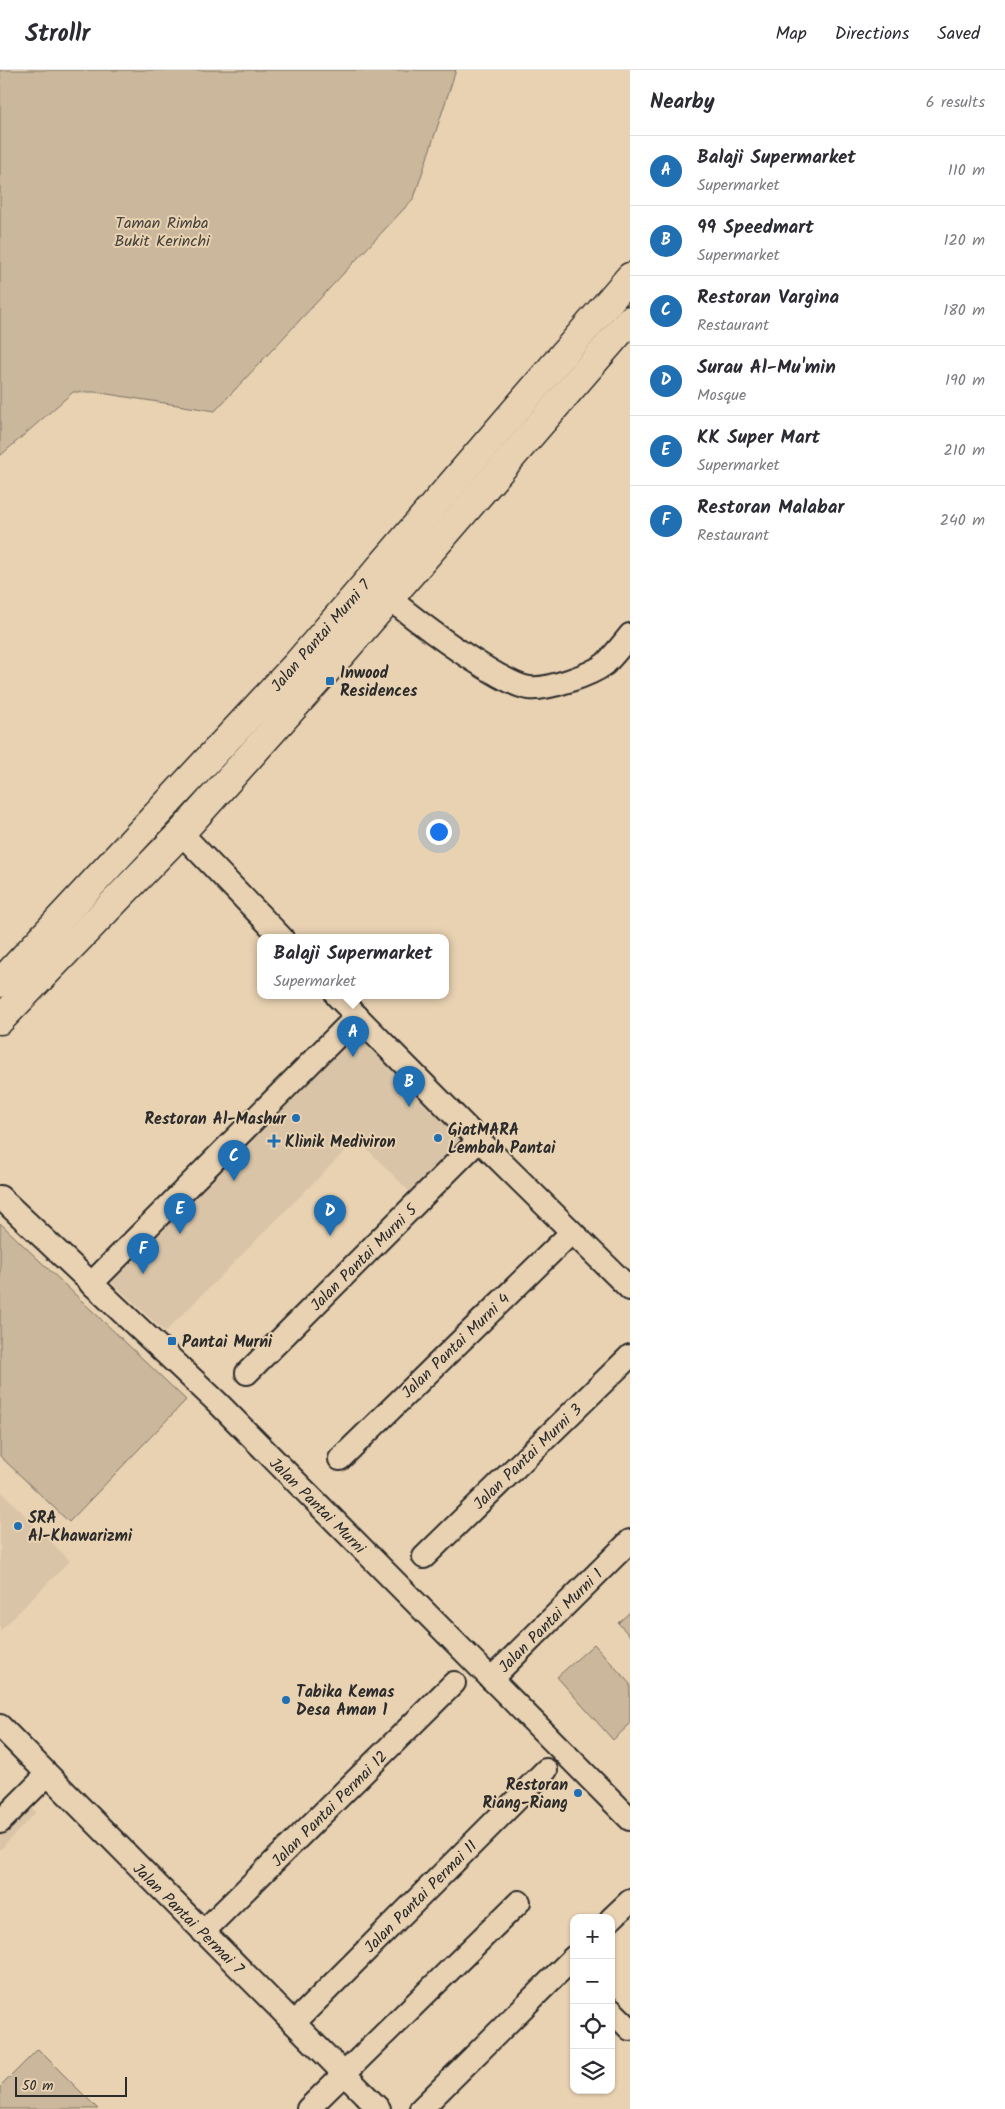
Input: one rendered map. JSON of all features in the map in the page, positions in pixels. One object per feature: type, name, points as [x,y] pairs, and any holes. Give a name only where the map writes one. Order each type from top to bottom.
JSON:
[{"type":"main road","name":"Jalan Pantai Murni 7","points":[[0,983],[297,664],[630,277]]},
{"type":"main road","name":"Jalan Pantai Murni 7","points":[[0,1020],[181,833],[389,598],[630,320]]},
{"type":"street","points":[[389,598],[420,623],[475,662],[509,681],[530,688],[557,684],[584,676],[604,664],[630,635]]},
{"type":"street","points":[[181,833],[278,934]]},
{"type":"street","points":[[340,999],[478,1140],[630,1289]]},
{"type":"street","points":[[91,1284],[357,1016]]},
{"type":"street","name":"Jalan Pantai Murni 5","points":[[246,1374],[478,1140]]},
{"type":"street","name":"Jalan Pantai Murni","points":[[0,1197],[218,1404],[630,1819]]},
{"type":"street","name":"Jalan Pantai Murni 4","points":[[340,1459],[572,1232]]},
{"type":"street","name":"Jalan Pantai Murni 3","points":[[424,1557],[630,1356]]},
{"type":"street","name":"Jalan Pantai Murni 1","points":[[491,1679],[630,1541]]},
{"type":"street","name":"Jalan Pantai Permai 12","points":[[203,1932],[454,1683]]},
{"type":"street","name":"Jalan Pantai Permai 7","points":[[0,1726],[380,2109]]},
{"type":"street","name":"Jalan Pantai Permai 11","points":[[294,2023],[546,1770]]},
{"type":"street","points":[[0,1822],[47,1774]]},
{"type":"street","points":[[615,1915],[630,1901]]},
{"type":"street","points":[[308,2109],[519,1902]]},
{"type":"street","points":[[421,2109],[570,1966]]},
{"type":"street","points":[[615,2014],[630,2029]]},
{"type":"shaded area","points":[[357,1025],[470,1141],[415,1197],[357,1139],[165,1332],[106,1277]]},
{"type":"shaded area","name":"SRA Al-Khawarizmi","points":[[0,1490],[70,1561],[0,1631]]},
{"type":"shaded area","points":[[13,1791],[36,1812],[0,1850],[0,1804]]},
{"type":"green space","name":"Taman Rimba Bukit Kerinchi","points":[[0,70],[456,70],[414,198],[215,411],[95,392],[73,392],[0,456]]},
{"type":"green space","points":[[0,1223],[186,1400],[69,1522],[0,1456]]},
{"type":"green space","points":[[630,1612],[630,1636],[618,1623]]},
{"type":"green space","points":[[594,1644],[630,1684],[630,1724],[613,1740],[557,1677]]},
{"type":"green space","points":[[38,2049],[98,2109],[0,2109],[0,2087]]},
{"type":"place","name":"Inwood Residences","points":[[330,681]]},
{"type":"place","name":"Balaji Supermarket","points":[[353,1057]]},
{"type":"place","name":"99 Speedmart","points":[[409,1107]]},
{"type":"place","name":"Restoran Al-Mashur","points":[[296,1118]]},
{"type":"place","name":"GiatMARA Lembah Pantai","points":[[438,1138]]},
{"type":"place","name":"Klinik Mediviron","points":[[274,1141]]},
{"type":"place","name":"Restoran Vargina","points":[[234,1181]]},
{"type":"place","name":"KK Super Mart","points":[[180,1234]]},
{"type":"place","name":"Surau Al-Mu'min","points":[[330,1236]]},
{"type":"place","name":"Restoran Malabar","points":[[143,1274]]},
{"type":"place","name":"Pantai Murni","points":[[172,1341]]},
{"type":"place","name":"SRA Al-Khawarizmi","points":[[18,1526]]},
{"type":"place","name":"Tabika Kemas Desa Aman 1","points":[[286,1700]]},
{"type":"place","name":"Restoran Riang-Riang","points":[[578,1793]]}]
